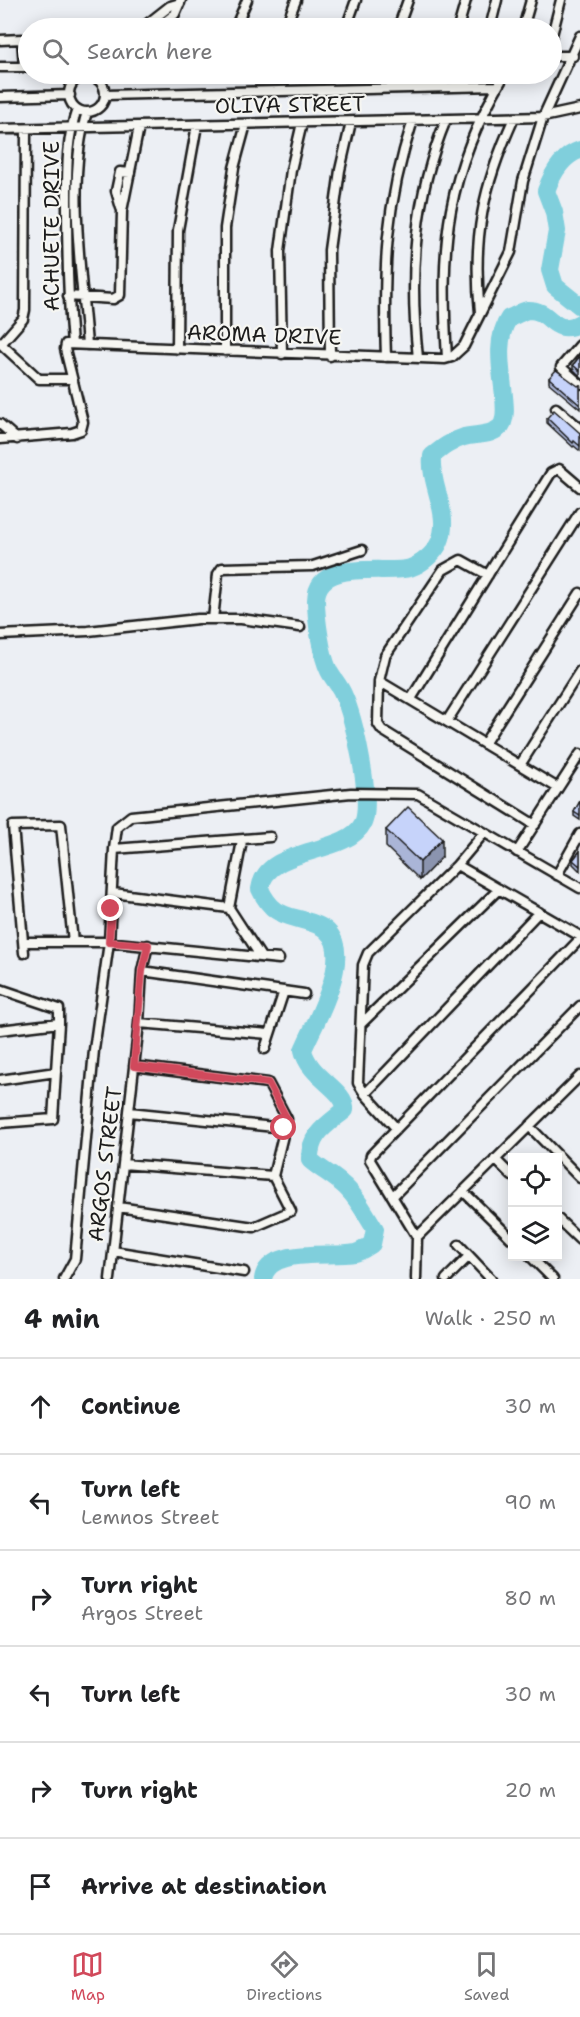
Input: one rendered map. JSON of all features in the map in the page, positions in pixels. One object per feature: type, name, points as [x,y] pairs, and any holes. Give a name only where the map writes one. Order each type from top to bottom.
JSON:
[{"type":"street","points":[[239,18],[247,0]]},
{"type":"street","points":[[289,18],[296,0]]},
{"type":"street","points":[[350,18],[356,0]]},
{"type":"street","points":[[402,18],[408,0]]},
{"type":"street","points":[[461,18],[466,0]]},
{"type":"street","points":[[492,18],[497,0]]},
{"type":"street","points":[[525,18],[531,0]]},
{"type":"street","points":[[556,18],[561,0]]},
{"type":"street","points":[[155,18],[181,1]]},
{"type":"street","points":[[170,18],[175,14],[181,1]]},
{"type":"street","points":[[562,78],[580,36]]},
{"type":"street","points":[[0,40],[18,39]]},
{"type":"street","points":[[562,56],[573,56]]},
{"type":"street","points":[[0,67],[18,67]]},
{"type":"street","points":[[73,84],[70,95],[77,109],[87,112],[100,106],[105,95],[102,84]]},
{"type":"street","points":[[480,313],[511,252],[523,181],[543,117],[559,84]]},
{"type":"street","points":[[105,95],[497,86],[479,119],[461,164],[446,232],[443,289],[447,358]]},
{"type":"street","points":[[0,97],[70,95]]},
{"type":"street","name":"ACHUETE DRIVE","points":[[17,439],[81,430],[83,422],[64,349],[69,344],[67,176],[70,128],[77,109]]},
{"type":"street","name":"OLIVA STREET","points":[[0,129],[543,117],[580,109]]},
{"type":"street","name":"ACHUETE DRIVE","points":[[87,112],[82,128],[78,193],[87,345]]},
{"type":"street","points":[[480,313],[476,271],[480,213],[494,164],[514,118]]},
{"type":"street","points":[[386,357],[384,286],[387,230],[397,170],[413,120]]},
{"type":"street","points":[[418,358],[414,304],[417,225],[429,166],[446,120]]},
{"type":"street","points":[[330,356],[329,250],[340,170],[351,122]]},
{"type":"street","points":[[282,354],[280,251],[291,170],[302,123]]},
{"type":"street","points":[[225,351],[225,228],[234,168],[246,124]]},
{"type":"street","points":[[177,349],[178,230],[197,125]]},
{"type":"street","points":[[68,296],[113,299],[120,295],[122,211],[139,127]]},
{"type":"street","points":[[26,129],[25,310],[23,319],[0,344],[39,379],[72,379]]},
{"type":"street","name":"AROMA DRIVE","points":[[69,344],[330,356],[447,358],[458,353],[480,313]]},
{"type":"street","points":[[580,345],[561,367],[580,384]]},
{"type":"street","points":[[556,408],[580,428]]},
{"type":"street","points":[[0,424],[17,439]]},
{"type":"street","points":[[0,439],[17,439]]},
{"type":"street","points":[[411,699],[551,473],[559,469],[580,487]]},
{"type":"street","points":[[447,721],[580,512]]},
{"type":"street","points":[[213,619],[218,574],[222,568],[313,566],[362,550]]},
{"type":"street","points":[[488,574],[461,560],[443,570],[386,656],[379,681],[378,724],[382,730],[535,825]]},
{"type":"street","points":[[484,744],[580,593]]},
{"type":"street","points":[[0,635],[88,631],[152,622],[213,619],[241,619],[300,627]]},
{"type":"street","points":[[519,765],[580,671]]},
{"type":"street","points":[[379,681],[558,788]]},
{"type":"street","points":[[517,852],[580,754]]},
{"type":"street","points":[[64,1279],[75,1259],[94,1050],[109,942],[117,827],[131,816],[351,793],[418,794],[580,888]]},
{"type":"street","points":[[24,954],[13,826],[61,825],[73,942]]},
{"type":"street","points":[[396,1128],[358,1083],[363,965],[368,953],[457,865],[483,833]]},
{"type":"street","points":[[557,875],[580,834]]},
{"type":"street","points":[[114,849],[242,841],[270,837]]},
{"type":"street","points":[[242,841],[229,908],[261,957]]},
{"type":"street","points":[[416,1279],[417,1237],[394,1195],[370,1160],[371,1155],[580,938],[457,865]]},
{"type":"street","points":[[361,1024],[499,889]]},
{"type":"street","points":[[112,893],[229,908]]},
{"type":"street","points":[[365,1094],[539,912]]},
{"type":"street","points":[[24,942],[109,942],[279,959]]},
{"type":"street","name":"ARGOS STREET","points":[[110,1279],[139,1023],[142,971],[148,945]]},
{"type":"street","points":[[142,971],[304,994]]},
{"type":"street","points":[[0,989],[58,1010],[59,1023],[54,1119],[0,1123]]},
{"type":"street","points":[[266,1049],[284,991]]},
{"type":"street","points":[[394,1195],[580,1006]]},
{"type":"street","points":[[0,1030],[59,1023]]},
{"type":"street","points":[[139,1023],[269,1034]]},
{"type":"street","points":[[118,1207],[254,1227],[291,1211],[273,1176],[287,1119],[268,1083],[134,1066]]},
{"type":"street","points":[[0,1080],[56,1072]]},
{"type":"street","points":[[417,1237],[580,1076]]},
{"type":"street","points":[[129,1112],[284,1128]]},
{"type":"street","points":[[529,1126],[580,1178]]},
{"type":"street","points":[[495,1160],[508,1172]]},
{"type":"street","points":[[123,1164],[273,1176]]},
{"type":"street","points":[[463,1191],[508,1234]]},
{"type":"street","points":[[562,1223],[580,1240]]},
{"type":"street","points":[[459,1245],[491,1279]]},
{"type":"street","points":[[113,1251],[227,1275],[244,1272]]},
{"type":"street","points":[[446,1279],[469,1256]]},
{"type":"street","points":[[534,1261],[553,1279]]},
{"type":"building","points":[[580,356],[580,371],[573,365]]},
{"type":"building","points":[[556,370],[578,386],[580,385],[580,405],[549,378]]},
{"type":"building","points":[[554,410],[580,433],[580,446],[574,441],[573,443],[547,418]]},
{"type":"building","points":[[580,801],[580,816],[574,812]]},
{"type":"building","points":[[408,807],[442,839],[420,862],[386,830]]},
{"type":"building","points":[[580,851],[580,866],[573,860]]},
{"type":"waterway","points":[[580,150],[558,166],[546,191],[554,212],[557,231],[550,270],[555,286],[580,306]]},
{"type":"waterway","points":[[263,1279],[267,1269],[276,1262],[288,1258],[302,1255],[359,1252],[372,1244],[375,1229],[360,1204],[346,1187],[310,1160],[310,1151],[320,1131],[345,1110],[340,1096],[312,1068],[303,1050],[332,982],[336,964],[335,947],[329,933],[315,924],[276,911],[265,899],[260,889],[265,875],[276,865],[341,841],[354,834],[363,823],[366,797],[361,759],[347,705],[342,691],[326,664],[321,646],[316,608],[319,587],[328,578],[340,573],[355,570],[399,570],[410,568],[428,558],[438,545],[443,530],[442,509],[434,478],[432,456],[459,439],[495,431],[504,421],[500,347],[509,318],[528,310],[536,311],[563,327],[571,327],[580,323]]},
{"type":"route","points":[[111,909],[109,942],[148,945],[142,971],[134,1066],[268,1083],[287,1119],[284,1128]]}]
